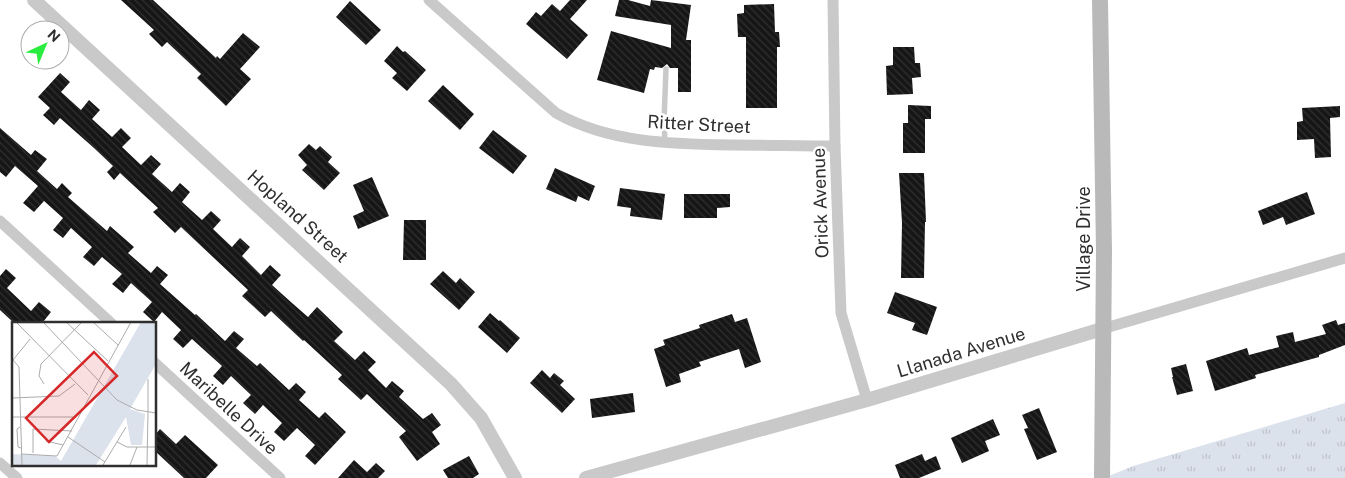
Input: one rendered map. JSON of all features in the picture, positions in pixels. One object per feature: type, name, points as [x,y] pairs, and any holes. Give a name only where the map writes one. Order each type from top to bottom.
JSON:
[{"type":"main road","name":"Village Drive","points":[[1100,0],[1104,250],[1102,478]]},
{"type":"street","name":"Hopland Street","points":[[34,0],[451,384],[480,418],[515,478]]},
{"type":"street","name":"Ritter Street","points":[[429,0],[556,114],[569,121],[608,134],[666,143],[835,146]]},
{"type":"street","name":"Orick Avenue","points":[[833,0],[835,146],[841,313],[868,400]]},
{"type":"street","points":[[0,221],[110,322]]},
{"type":"street","name":"Llanada Avenue","points":[[586,478],[868,400],[1345,258]]},
{"type":"street","name":"Maribelle Drive","points":[[156,364],[280,478]]},
{"type":"street","points":[[0,462],[17,478]]},
{"type":"lane","points":[[666,69],[664,120],[666,143]]},
{"type":"green space","points":[[1345,403],[1345,478],[1104,478],[1133,466]]},
{"type":"building","points":[[121,0],[153,0],[216,58],[217,56],[220,59],[243,33],[260,47],[240,69],[251,79],[226,106],[197,78],[201,74],[167,42],[162,47],[149,34],[154,30]]},
{"type":"building","points":[[570,0],[587,0],[570,19],[588,35],[567,59],[526,24],[536,12],[541,16],[552,4],[560,11]]},
{"type":"building","points":[[619,0],[628,0],[650,6],[651,0],[691,5],[686,40],[691,40],[691,92],[678,92],[678,68],[670,68],[667,64],[662,68],[655,67],[654,70],[650,69],[644,93],[597,80],[611,31],[671,48],[671,25],[615,16]]},
{"type":"building","points":[[350,1],[381,30],[366,45],[336,17]]},
{"type":"building","points":[[774,4],[775,32],[779,32],[780,47],[777,47],[777,108],[746,108],[746,37],[738,37],[737,14],[744,13],[744,5]]},
{"type":"building","points":[[397,46],[426,70],[407,91],[392,78],[397,73],[384,61]]},
{"type":"building","points":[[893,47],[914,47],[915,63],[920,63],[921,77],[912,78],[913,94],[887,95],[886,66],[893,65]]},
{"type":"building","points":[[60,73],[70,82],[61,92],[81,110],[89,100],[100,110],[92,119],[112,137],[121,128],[131,138],[122,147],[141,165],[151,155],[161,164],[152,174],[172,192],[180,183],[190,192],[182,202],[202,220],[211,211],[221,220],[213,229],[232,247],[240,238],[250,247],[242,256],[261,275],[270,265],[281,275],[272,285],[308,317],[317,307],[343,332],[334,341],[355,360],[364,351],[376,362],[368,370],[386,388],[392,381],[404,391],[399,397],[423,419],[432,413],[441,425],[432,432],[440,444],[417,461],[399,437],[406,431],[367,394],[361,400],[338,379],[342,375],[271,311],[265,317],[242,296],[248,290],[181,227],[175,233],[153,212],[158,208],[120,173],[114,180],[107,172],[113,166],[60,118],[54,125],[43,115],[50,108],[38,97]]},
{"type":"building","points":[[443,85],[474,114],[460,130],[428,101]]},
{"type":"building","points":[[908,105],[931,106],[931,119],[925,119],[925,153],[903,153],[903,123],[908,123]]},
{"type":"building","points":[[1340,106],[1340,117],[1330,118],[1331,157],[1315,158],[1314,139],[1297,140],[1297,122],[1303,121],[1302,108]]},
{"type":"building","points":[[0,128],[31,155],[35,150],[47,159],[37,171],[57,189],[62,183],[72,193],[68,197],[107,231],[110,226],[134,247],[128,253],[151,273],[157,266],[168,275],[160,284],[195,315],[225,341],[234,331],[244,339],[236,348],[257,366],[260,363],[289,390],[296,383],[306,392],[299,400],[319,418],[325,412],[346,432],[315,465],[305,456],[315,445],[297,428],[284,441],[274,432],[282,423],[263,405],[255,414],[243,403],[251,395],[231,376],[223,385],[213,376],[222,366],[192,339],[183,348],[173,339],[181,330],[162,312],[154,322],[143,312],[152,302],[131,283],[123,293],[112,284],[122,274],[102,257],[94,266],[83,257],[92,247],[71,228],[63,238],[53,230],[63,218],[44,201],[34,212],[23,203],[38,186],[15,166],[6,177],[0,172]]},
{"type":"building","points":[[493,130],[527,156],[513,174],[479,148]]},
{"type":"building","points":[[309,144],[316,150],[320,146],[332,157],[328,162],[340,173],[324,190],[302,170],[307,165],[298,155]]},
{"type":"building","points":[[555,168],[595,186],[589,201],[578,196],[576,202],[546,189]]},
{"type":"building","points":[[899,173],[924,173],[926,222],[924,278],[901,278],[902,223]]},
{"type":"building","points":[[372,177],[389,216],[358,229],[353,216],[364,211],[353,185]]},
{"type":"building","points":[[620,188],[665,194],[662,220],[630,216],[631,208],[617,206]]},
{"type":"building","points":[[1307,192],[1315,214],[1286,225],[1283,217],[1263,225],[1258,211]]},
{"type":"building","points":[[684,194],[730,194],[730,207],[717,208],[717,218],[684,218]]},
{"type":"building","points":[[404,220],[426,220],[426,260],[403,260]]},
{"type":"building","points":[[6,269],[16,278],[7,288],[31,311],[39,302],[51,312],[43,322],[13,322],[0,310],[0,276]]},
{"type":"building","points":[[443,271],[456,283],[460,278],[475,292],[459,310],[430,284]]},
{"type":"building","points":[[895,292],[937,307],[927,335],[912,330],[915,323],[887,313]]},
{"type":"building","points":[[490,313],[520,338],[507,353],[478,327]]},
{"type":"building","points":[[732,314],[735,322],[747,318],[761,362],[745,368],[739,349],[699,362],[701,366],[679,374],[681,382],[666,387],[654,349],[665,345],[663,340],[700,328],[699,325]]},
{"type":"building","points":[[1336,320],[1338,325],[1345,323],[1345,345],[1319,355],[1319,357],[1255,375],[1256,378],[1215,391],[1206,361],[1247,348],[1249,355],[1279,347],[1276,336],[1293,332],[1295,342],[1326,334],[1322,325]]},
{"type":"building","points":[[1186,364],[1193,391],[1177,395],[1171,368]]},
{"type":"building","points":[[542,370],[550,378],[554,373],[564,381],[560,385],[575,399],[562,413],[530,383]]},
{"type":"building","points":[[633,393],[635,412],[592,418],[590,399]]},
{"type":"building","points":[[1039,408],[1057,452],[1037,460],[1024,429],[1028,428],[1022,415]]},
{"type":"building","points":[[993,419],[1000,435],[985,441],[989,451],[962,463],[951,438]]},
{"type":"building","points":[[160,429],[176,444],[185,435],[218,465],[206,478],[184,478],[156,452],[156,434]]},
{"type":"building","points":[[922,454],[925,461],[936,456],[941,469],[919,478],[900,478],[895,465]]},
{"type":"building","points":[[469,456],[479,474],[473,478],[448,478],[443,470]]},
{"type":"building","points":[[354,460],[367,472],[376,463],[385,471],[378,478],[338,478]]}]
